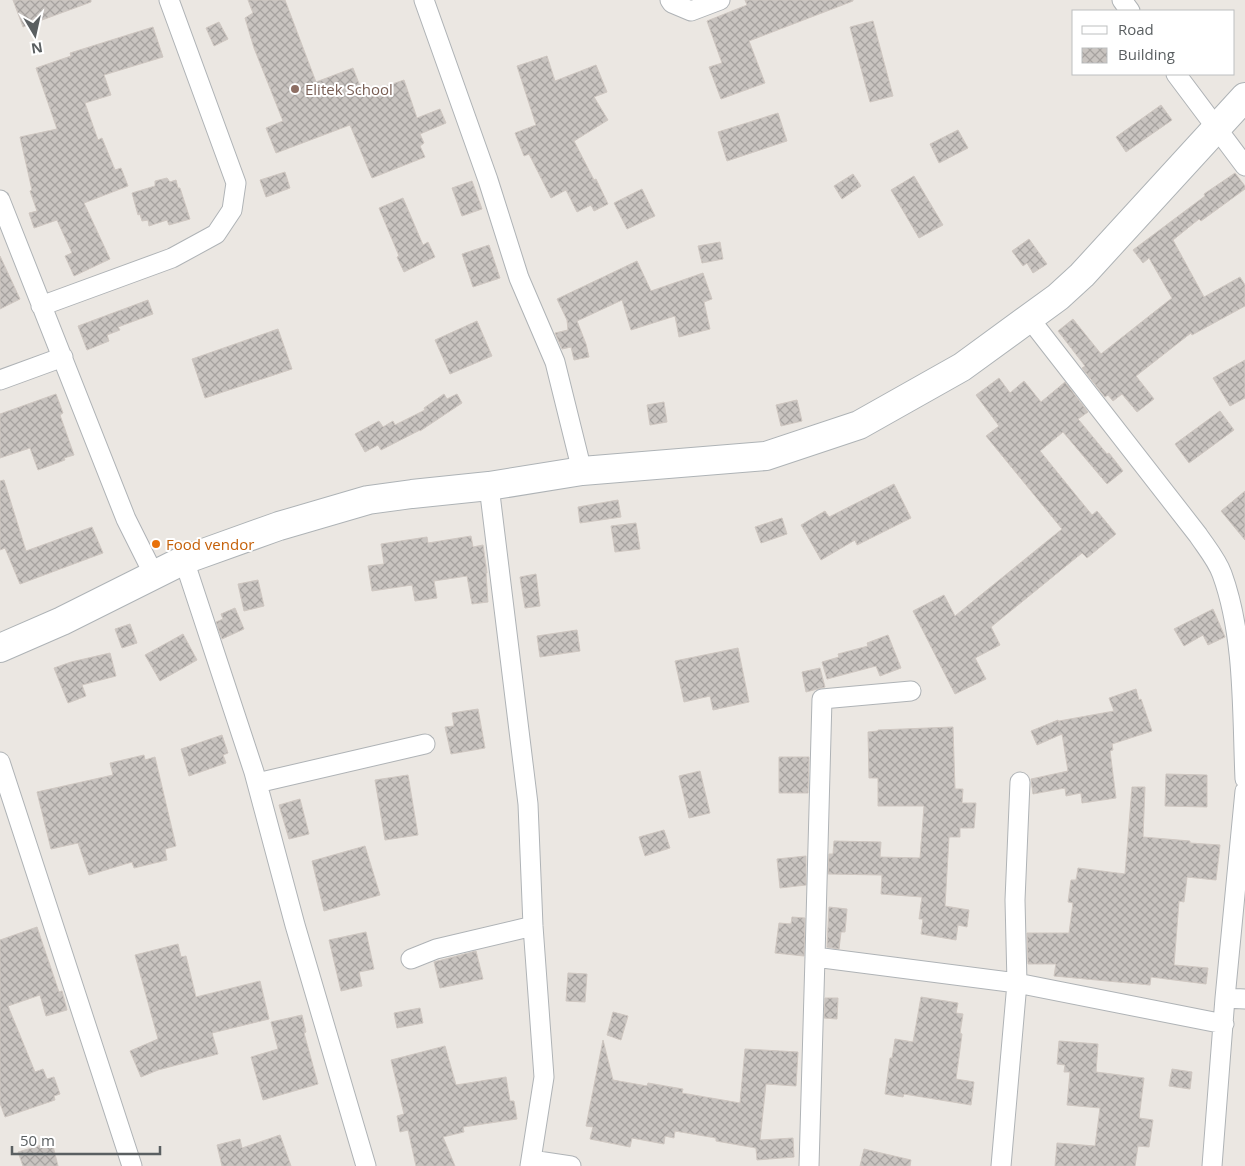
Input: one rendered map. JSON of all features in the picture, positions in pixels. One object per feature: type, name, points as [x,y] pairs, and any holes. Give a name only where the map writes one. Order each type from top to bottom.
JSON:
[{"type":"main road","points":[[0,648],[62,621],[184,560],[279,526],[368,500],[490,486],[582,471],[766,456],[859,425],[962,367],[1058,296],[1082,275],[1245,97]]},
{"type":"street","points":[[41,306],[172,258],[216,234],[232,210],[236,182],[168,0]]},
{"type":"street","points":[[424,0],[488,180],[519,278],[555,362],[582,471]]},
{"type":"street","points":[[670,0],[672,4],[691,11],[720,0]]},
{"type":"street","points":[[1177,75],[1245,166]]},
{"type":"street","points":[[0,200],[126,519],[154,574]]},
{"type":"street","points":[[1029,318],[1198,535],[1221,572],[1233,607],[1240,665],[1245,779]]},
{"type":"street","points":[[0,380],[63,357]]},
{"type":"street","points":[[490,486],[528,804],[533,926],[544,1077],[531,1163],[571,1166]]},
{"type":"street","points":[[184,560],[257,783],[366,1166]]},
{"type":"street","points":[[809,1166],[822,699],[911,691]]},
{"type":"street","points":[[257,783],[425,744]]},
{"type":"street","points":[[0,762],[132,1166]]},
{"type":"street","points":[[1001,1166],[1016,983],[1014,900],[1020,782]]},
{"type":"street","points":[[1212,1166],[1225,998],[1245,791]]},
{"type":"street","points":[[411,959],[436,949],[533,926]]},
{"type":"street","points":[[815,957],[1016,983],[1224,1024]]},
{"type":"street","points":[[1225,998],[1245,999]]},
{"type":"building","points":[[13,0],[91,0],[91,2],[23,27]]},
{"type":"building","points":[[248,0],[285,0],[316,82],[353,68],[363,94],[404,80],[417,118],[440,109],[446,123],[420,134],[424,143],[420,146],[425,157],[372,178],[350,125],[276,153],[266,128],[283,121],[254,48],[245,18],[253,13]]},
{"type":"building","points":[[745,0],[853,1],[749,41],[765,83],[721,99],[709,67],[722,63],[707,21],[747,5]]},
{"type":"building","points":[[873,21],[893,96],[870,102],[850,27]]},
{"type":"building","points":[[219,22],[228,39],[214,46],[206,28]]},
{"type":"building","points":[[153,27],[163,57],[104,75],[111,95],[85,103],[98,140],[102,138],[115,170],[121,168],[128,186],[84,203],[110,259],[74,276],[65,256],[72,253],[57,220],[34,228],[29,213],[37,211],[30,191],[32,190],[20,137],[57,129],[36,68],[71,56],[70,53]]},
{"type":"building","points":[[547,56],[555,81],[596,65],[607,92],[594,97],[608,120],[574,141],[608,204],[594,211],[591,205],[577,212],[566,190],[551,198],[529,154],[524,156],[515,133],[536,125],[517,66]]},
{"type":"building","points":[[1161,105],[1172,120],[1126,152],[1116,137]]},
{"type":"building","points":[[778,113],[787,141],[727,161],[718,132]]},
{"type":"building","points":[[958,130],[968,148],[939,163],[930,144]]},
{"type":"building","points":[[285,172],[290,188],[266,197],[260,180]]},
{"type":"building","points":[[1235,173],[1245,186],[1245,189],[1201,221],[1199,219],[1173,240],[1204,297],[1240,277],[1245,285],[1245,306],[1192,335],[1191,333],[1136,376],[1154,399],[1137,412],[1122,394],[1113,401],[1108,395],[1105,397],[1082,368],[1085,366],[1058,331],[1073,319],[1101,354],[1172,298],[1149,258],[1143,263],[1133,250],[1205,196],[1204,194]]},
{"type":"building","points":[[853,174],[861,186],[842,199],[834,186]]},
{"type":"building","points":[[914,176],[943,225],[919,238],[891,190]]},
{"type":"building","points":[[167,178],[170,182],[176,180],[190,219],[169,225],[167,220],[149,226],[148,220],[142,221],[140,214],[138,215],[132,193],[155,186],[155,181]]},
{"type":"building","points":[[472,181],[482,209],[462,216],[452,188]]},
{"type":"building","points":[[642,189],[655,216],[627,229],[614,203]]},
{"type":"building","points":[[403,198],[423,245],[428,242],[435,257],[404,272],[379,208]]},
{"type":"building","points":[[1029,239],[1047,264],[1033,273],[1027,263],[1023,266],[1012,251]]},
{"type":"building","points":[[720,242],[723,259],[702,263],[698,246]]},
{"type":"building","points":[[489,245],[500,278],[473,287],[462,254]]},
{"type":"building","points":[[0,256],[20,299],[0,309]]},
{"type":"building","points":[[637,261],[651,291],[703,273],[712,299],[704,302],[710,329],[679,337],[675,316],[631,330],[622,300],[577,321],[589,357],[574,360],[571,347],[562,349],[555,333],[568,330],[567,320],[557,299]]},
{"type":"building","points":[[148,300],[153,314],[118,327],[120,330],[107,335],[109,341],[87,350],[78,326]]},
{"type":"building","points":[[477,321],[492,356],[450,374],[435,340]]},
{"type":"building","points":[[278,329],[292,369],[205,398],[192,359]]},
{"type":"building","points":[[1245,360],[1245,398],[1230,406],[1213,378]]},
{"type":"building","points":[[999,378],[1010,393],[1024,381],[1041,402],[1065,382],[1088,412],[1078,419],[1123,471],[1107,484],[1063,432],[1040,451],[1092,515],[1097,511],[1116,534],[1087,558],[1082,553],[991,627],[1000,645],[975,658],[986,679],[955,694],[913,611],[944,595],[955,616],[1062,529],[986,436],[999,426],[976,395]]},
{"type":"building","points":[[56,394],[63,413],[60,415],[74,455],[38,470],[30,448],[0,458],[0,414]]},
{"type":"building","points":[[444,394],[447,399],[457,394],[462,403],[420,431],[381,450],[378,445],[365,452],[355,434],[379,421],[383,427],[393,421],[395,425],[425,410],[424,408]]},
{"type":"building","points":[[797,400],[802,421],[781,426],[776,405]]},
{"type":"building","points":[[664,402],[667,422],[650,425],[647,405]]},
{"type":"building","points":[[1220,411],[1234,430],[1189,463],[1175,444]]},
{"type":"building","points":[[4,480],[26,551],[92,527],[103,553],[20,584],[5,548],[0,550],[0,481]]},
{"type":"building","points":[[894,484],[911,518],[857,545],[855,540],[821,560],[801,525],[825,511],[829,517]]},
{"type":"building","points":[[1245,491],[1245,540],[1221,511]]},
{"type":"building","points":[[618,500],[621,517],[580,523],[578,507]]},
{"type":"building","points":[[782,518],[787,534],[761,543],[755,527]]},
{"type":"building","points":[[636,523],[640,549],[615,552],[611,526]]},
{"type":"building","points":[[471,536],[473,547],[483,545],[487,573],[488,602],[472,604],[467,576],[434,581],[437,598],[415,601],[412,585],[372,591],[368,566],[384,564],[381,544],[427,537],[428,543]]},
{"type":"building","points":[[536,574],[540,606],[525,608],[520,577]]},
{"type":"building","points":[[258,580],[264,606],[244,611],[238,584]]},
{"type":"building","points":[[235,608],[244,629],[222,639],[216,622],[223,619],[221,614]]},
{"type":"building","points":[[1213,609],[1225,637],[1208,645],[1203,635],[1184,646],[1174,629]]},
{"type":"building","points":[[130,624],[137,643],[122,648],[115,629]]},
{"type":"building","points":[[577,630],[580,651],[540,657],[537,636]]},
{"type":"building","points":[[183,634],[197,660],[160,681],[145,655]]},
{"type":"building","points":[[888,635],[901,668],[880,676],[876,666],[827,679],[822,662],[839,657],[838,654],[868,646],[867,643]]},
{"type":"building","points":[[738,648],[749,702],[713,710],[710,696],[684,702],[675,661]]},
{"type":"building","points":[[110,653],[116,676],[82,685],[86,696],[68,703],[54,668]]},
{"type":"building","points":[[820,668],[825,687],[806,692],[802,672]]},
{"type":"building","points":[[1136,689],[1152,731],[1112,744],[1113,750],[1110,751],[1116,798],[1082,803],[1081,793],[1066,796],[1065,788],[1033,794],[1031,779],[1068,771],[1062,734],[1037,745],[1031,731],[1058,720],[1060,724],[1059,721],[1114,711],[1109,698]]},
{"type":"building","points":[[478,709],[485,748],[451,754],[445,727],[454,726],[452,713]]},
{"type":"building","points":[[953,727],[955,789],[963,789],[962,803],[976,803],[974,828],[960,828],[960,837],[949,837],[945,906],[969,910],[967,927],[958,925],[956,940],[921,934],[923,919],[919,919],[922,897],[881,894],[882,875],[828,874],[829,854],[833,854],[834,841],[881,842],[880,857],[920,858],[924,806],[878,806],[878,778],[869,778],[868,732]]},
{"type":"building","points":[[222,735],[228,753],[223,755],[226,763],[189,776],[181,749]]},
{"type":"building","points":[[144,755],[145,760],[155,757],[176,846],[165,849],[167,860],[134,868],[132,862],[89,875],[78,843],[51,849],[37,792],[113,775],[110,763]]},
{"type":"building","points":[[779,757],[809,757],[808,793],[779,793]]},
{"type":"building","points":[[700,771],[710,813],[689,818],[679,776]]},
{"type":"building","points":[[1166,774],[1207,775],[1207,807],[1165,806]]},
{"type":"building","points":[[408,775],[418,835],[385,840],[375,780]]},
{"type":"building","points":[[1132,787],[1145,787],[1143,837],[1220,845],[1216,880],[1187,877],[1184,902],[1179,901],[1174,965],[1208,968],[1206,984],[1151,977],[1150,985],[1054,976],[1056,964],[1028,964],[1027,933],[1069,933],[1073,903],[1068,902],[1071,880],[1076,880],[1078,868],[1125,874]]},
{"type":"building","points":[[300,799],[309,834],[289,839],[279,805]]},
{"type":"building","points":[[664,830],[670,848],[645,856],[639,837]]},
{"type":"building","points":[[365,846],[380,895],[324,911],[312,861]]},
{"type":"building","points":[[806,856],[806,885],[780,888],[777,859]]},
{"type":"building","points":[[829,907],[847,909],[845,932],[841,932],[839,949],[827,947]]},
{"type":"building","points":[[792,917],[805,918],[804,956],[775,953],[779,923],[791,924]]},
{"type":"building","points":[[37,927],[59,992],[62,991],[67,1010],[46,1016],[40,995],[8,1006],[35,1072],[43,1069],[47,1079],[54,1077],[60,1094],[54,1096],[55,1100],[5,1117],[0,1103],[0,940]]},
{"type":"building","points":[[366,932],[374,969],[359,972],[362,986],[341,991],[329,940]]},
{"type":"building","points":[[178,944],[181,957],[186,956],[196,997],[260,981],[269,1019],[212,1033],[218,1054],[158,1070],[141,1077],[130,1051],[158,1039],[135,955]]},
{"type":"building","points":[[476,951],[483,979],[440,988],[434,962]]},
{"type":"building","points":[[568,973],[587,974],[585,1002],[566,1001]]},
{"type":"building","points":[[921,997],[958,1003],[956,1013],[963,1014],[956,1079],[974,1082],[971,1105],[904,1094],[903,1097],[885,1094],[890,1058],[892,1058],[895,1039],[913,1042]]},
{"type":"building","points":[[825,998],[838,998],[837,1019],[824,1018]]},
{"type":"building","points":[[420,1008],[423,1023],[397,1028],[394,1013]]},
{"type":"building","points":[[613,1012],[628,1016],[621,1040],[607,1035]]},
{"type":"building","points":[[302,1015],[306,1032],[304,1033],[318,1084],[263,1100],[251,1057],[278,1049],[271,1022]]},
{"type":"building","points":[[603,1040],[613,1080],[647,1086],[648,1083],[683,1089],[682,1093],[740,1103],[745,1049],[798,1052],[796,1086],[766,1084],[760,1140],[793,1138],[794,1157],[757,1160],[756,1148],[716,1141],[716,1138],[675,1131],[674,1138],[665,1136],[664,1144],[632,1138],[630,1147],[590,1139],[593,1127],[586,1126]]},
{"type":"building","points":[[1059,1041],[1098,1044],[1096,1072],[1144,1078],[1139,1118],[1153,1120],[1149,1147],[1138,1146],[1135,1166],[1055,1166],[1057,1143],[1095,1146],[1100,1108],[1067,1105],[1070,1072],[1064,1072],[1065,1065],[1057,1064]]},
{"type":"building","points":[[445,1046],[456,1085],[506,1077],[510,1101],[514,1101],[517,1119],[463,1127],[464,1132],[443,1137],[455,1166],[416,1166],[408,1130],[400,1132],[397,1116],[404,1114],[391,1060]]},
{"type":"building","points":[[1172,1069],[1192,1072],[1190,1089],[1169,1086]]},
{"type":"building","points":[[280,1135],[291,1166],[222,1166],[217,1145],[240,1139],[242,1148]]},
{"type":"building","points":[[52,1142],[58,1166],[23,1166],[18,1152]]},
{"type":"building","points":[[864,1149],[911,1160],[910,1166],[860,1166]]},
{"type":"place","name":"Elitek School","points":[[295,89]]},
{"type":"place","name":"Food vendor","points":[[156,544]]}]
